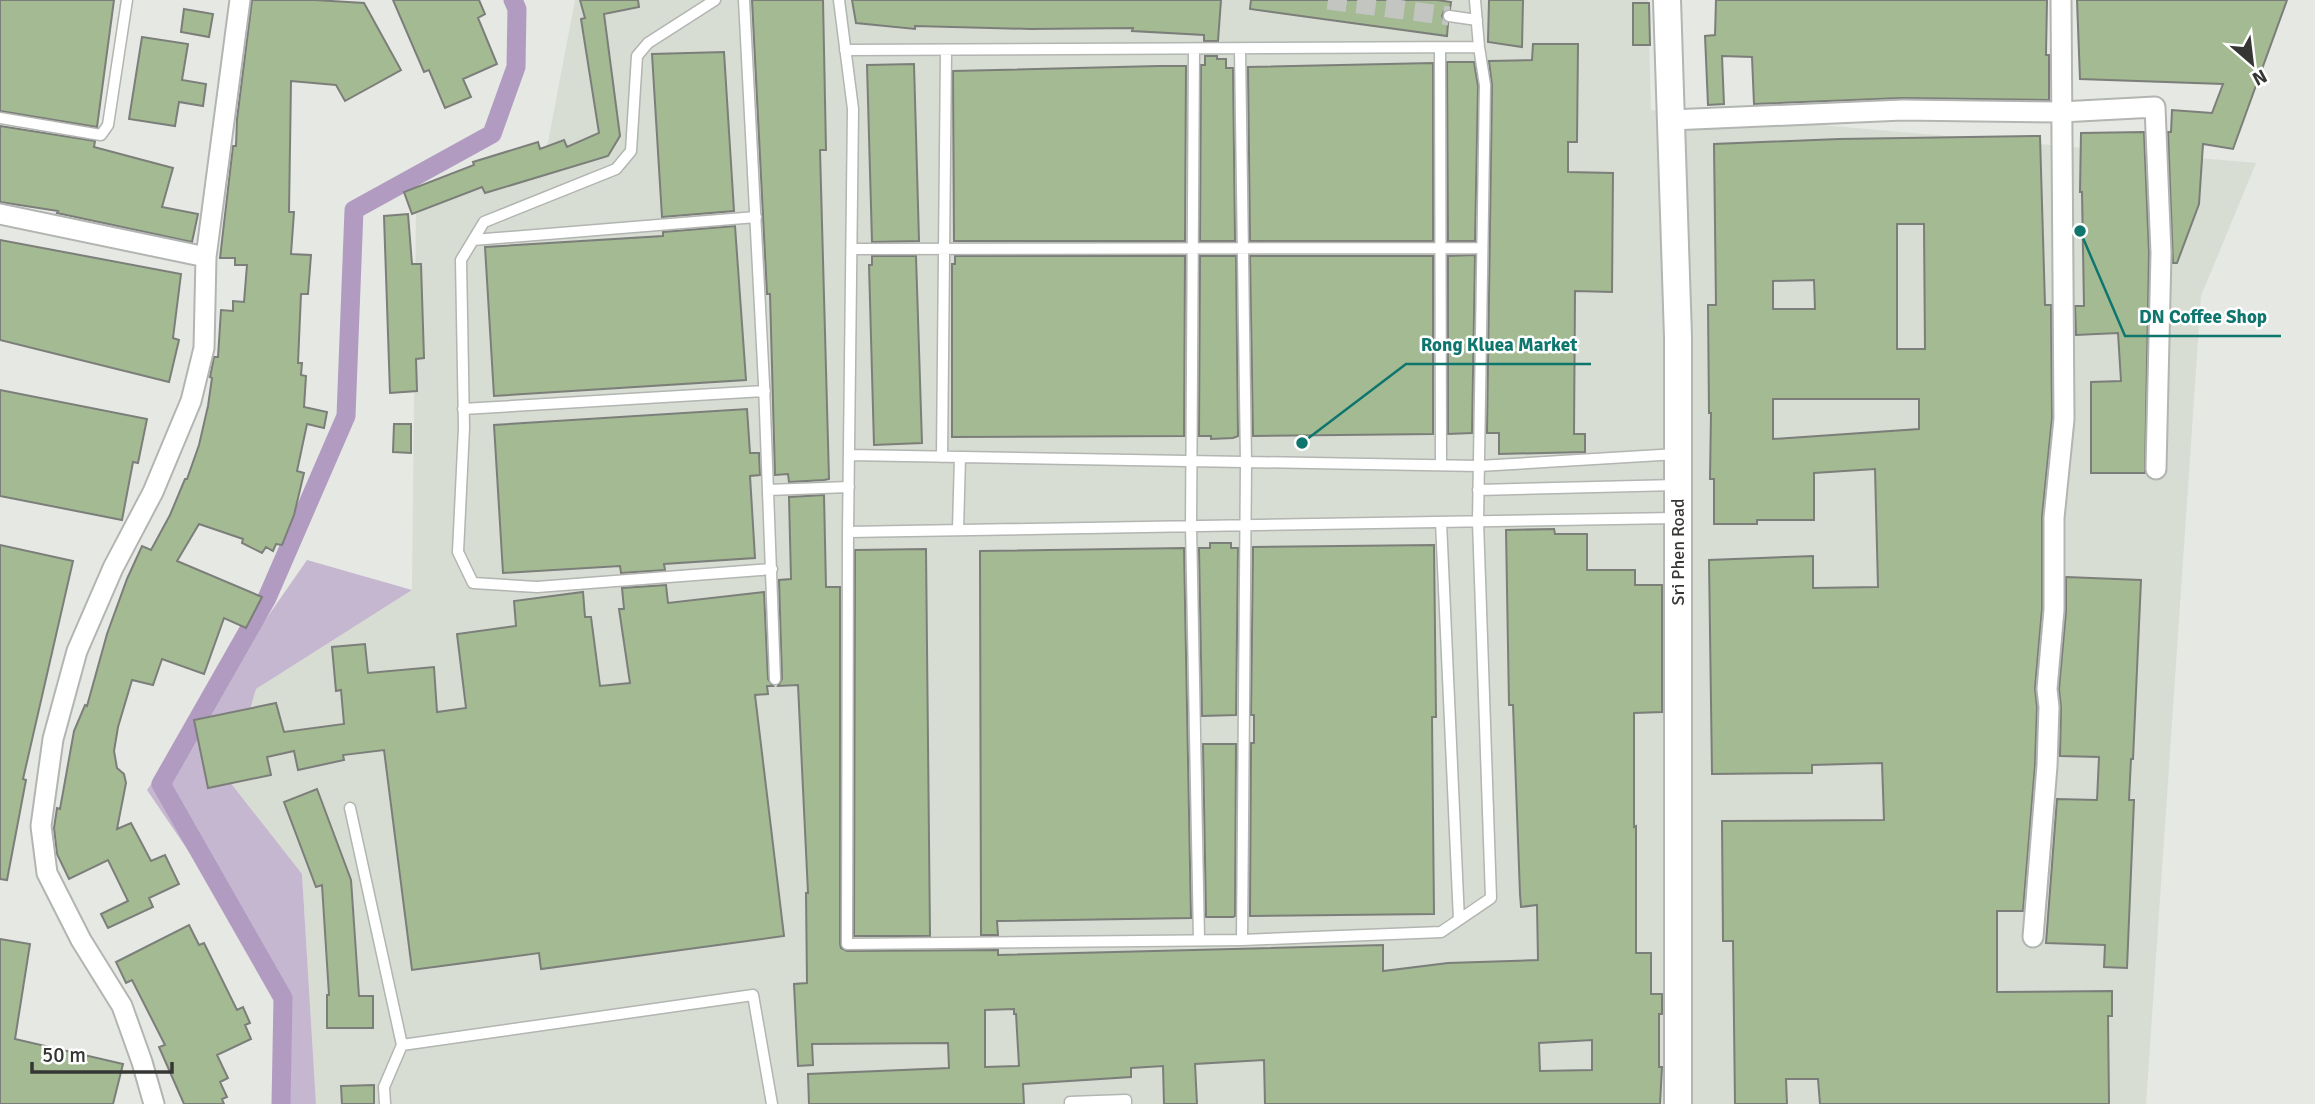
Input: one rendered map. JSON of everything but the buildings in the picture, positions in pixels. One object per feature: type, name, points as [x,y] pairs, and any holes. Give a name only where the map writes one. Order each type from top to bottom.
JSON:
[{"type":"main road","name":"Sri Phen Road","points":[[1667,0],[1678,337],[1678,1104]]},
{"type":"street","points":[[154,1104],[122,1006],[81,940],[47,873],[41,826],[53,739],[76,651],[113,568],[153,492],[191,401],[204,348],[206,257],[240,0]]},
{"type":"street","points":[[2033,937],[2047,765],[2047,689],[2054,610],[2054,518],[2064,419],[2061,0]]},
{"type":"street","points":[[1671,120],[1903,110],[2061,113],[2155,107],[2161,253],[2156,469]]},
{"type":"street","points":[[0,214],[206,257]]},
{"type":"lane","points":[[0,118],[101,135],[108,125],[127,0]]},
{"type":"lane","points":[[715,0],[648,43],[637,56],[631,152],[616,170],[484,222],[461,260],[463,409],[458,552],[473,583],[537,587],[772,569]]},
{"type":"lane","points":[[744,0],[765,391],[775,679]]},
{"type":"lane","points":[[839,0],[853,109],[847,944],[1242,940],[1441,932],[1491,898],[1478,522],[1485,85],[1475,0]]},
{"type":"lane","points":[[1449,16],[1477,20]]},
{"type":"lane","points":[[845,50],[1479,47]]},
{"type":"lane","points":[[1440,48],[1441,466]]},
{"type":"lane","points":[[1194,49],[1191,526],[1199,940]]},
{"type":"lane","points":[[1240,49],[1246,463],[1242,940]]},
{"type":"lane","points":[[942,457],[946,51]]},
{"type":"lane","points":[[473,240],[755,217]]},
{"type":"lane","points":[[852,249],[1482,248]]},
{"type":"lane","points":[[463,409],[765,391]]},
{"type":"lane","points":[[849,455],[1479,467],[1677,454]]},
{"type":"lane","points":[[958,530],[960,457]]},
{"type":"lane","points":[[1478,490],[1678,485]]},
{"type":"lane","points":[[768,490],[849,487]]},
{"type":"lane","points":[[848,532],[1678,518]]},
{"type":"lane","points":[[1441,522],[1459,920]]},
{"type":"lane","points":[[351,808],[402,1045],[384,1087],[385,1104]]},
{"type":"lane","points":[[402,1045],[753,995],[772,1104]]},
{"type":"lane","points":[[1070,1104],[1126,1100],[1126,1104]]},
{"type":"shaded area","points":[[575,0],[1648,0],[1651,110],[2256,163],[2201,296],[2146,1104],[316,1104],[302,874],[229,782],[256,689],[412,590],[416,211],[546,153]]},
{"type":"shaded area","points":[[307,560],[412,590],[256,689],[229,781],[302,874],[316,1104],[285,1104],[287,996],[147,790]]},
{"type":"waterway","points":[[281,1104],[283,998],[161,784],[267,598],[346,416],[354,210],[492,134],[516,67],[517,9],[513,0]]},
{"type":"tunnel","points":[[1328,0],[1449,16]]},
{"type":"place","name":"DN Coffee Shop","points":[[2080,231]]},
{"type":"place","name":"Rong Kluea Market","points":[[1302,443]]}]
